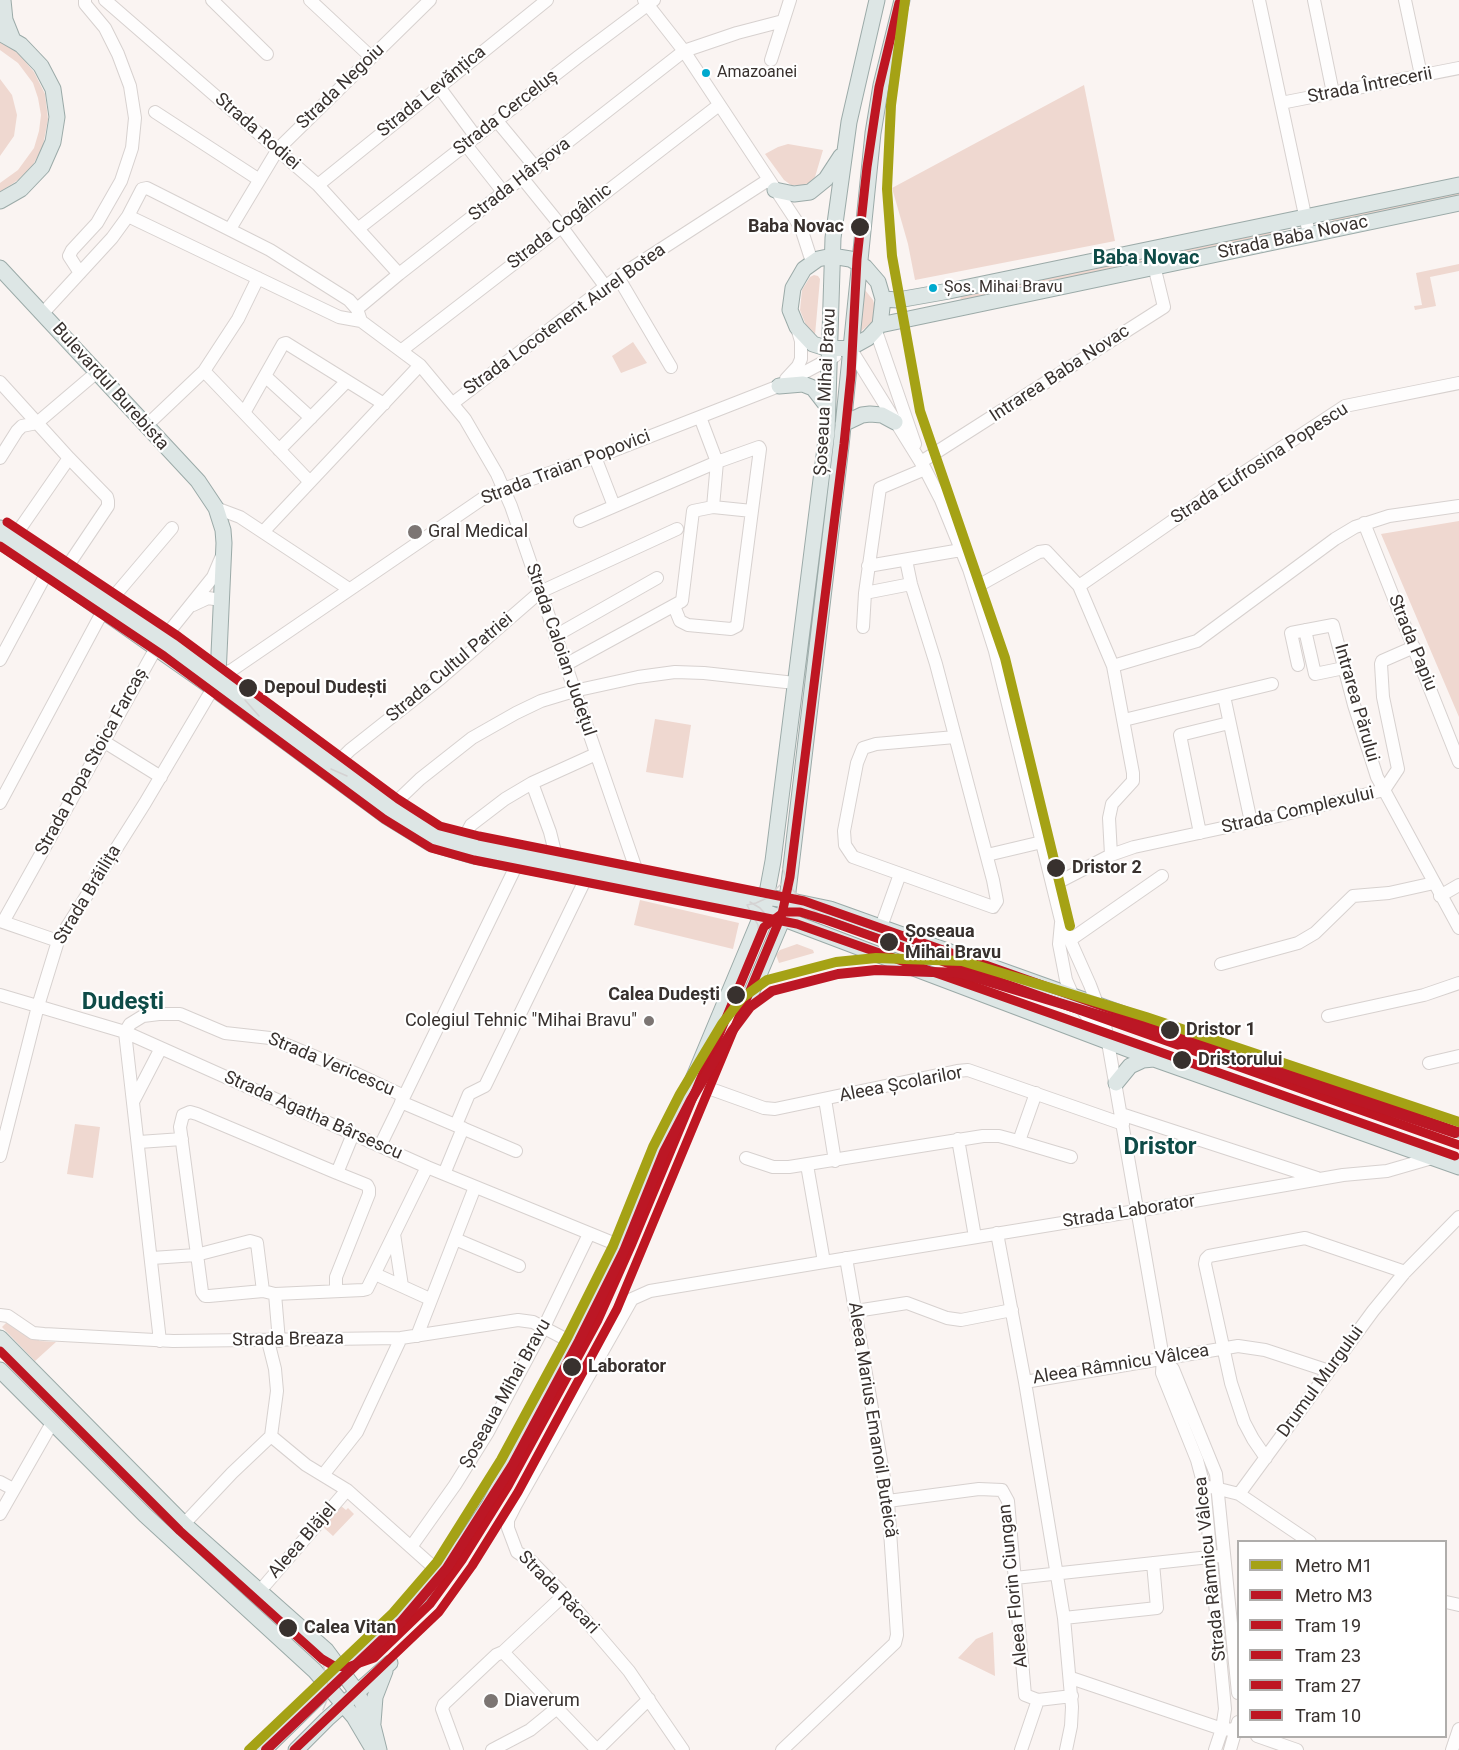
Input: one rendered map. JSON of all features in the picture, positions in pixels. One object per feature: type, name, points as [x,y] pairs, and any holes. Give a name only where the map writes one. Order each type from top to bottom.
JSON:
[{"type":"main road","points":[[0,201],[21,189],[38,173],[51,149],[57,124],[55,96],[46,74],[32,55],[7,37],[3,0]]},
{"type":"main road","name":"Șoseaua Mihai Bravu","points":[[264,1750],[417,1600],[464,1543],[489,1505],[575,1344],[623,1247],[765,904],[772,867],[825,448],[832,256],[845,148],[858,78],[877,0]]},
{"type":"main road","name":"Șoseaua Mihai Bravu","points":[[747,1003],[783,918],[787,900],[843,424],[876,108],[902,0]]},
{"type":"main road","points":[[772,185],[794,194],[810,192],[826,178],[845,148]]},
{"type":"main road","name":"Strada Baba Novac","points":[[883,299],[898,300],[949,291],[1459,185]]},
{"type":"main road","name":"Strada Baba Novac","points":[[878,328],[1459,203]]},
{"type":"main road","points":[[832,256],[860,263],[875,277],[880,287],[883,299],[878,328],[860,344],[829,354],[813,344],[796,327],[790,310],[791,295],[798,277],[812,262],[832,256]]},
{"type":"main road","name":"Bulevardul Burebista","points":[[0,268],[203,487],[216,508],[223,530],[216,682]]},
{"type":"main road","points":[[779,386],[803,384],[813,388],[827,406]]},
{"type":"main road","points":[[843,424],[862,415],[870,414],[882,415],[895,422]]},
{"type":"main road","points":[[0,528],[8,542],[56,571],[160,642],[389,811],[435,832],[459,847],[765,904],[787,900],[823,908],[1459,1130]]},
{"type":"main road","points":[[519,859],[557,860],[589,873]]},
{"type":"main road","points":[[772,867],[791,870]]},
{"type":"main road","points":[[765,904],[783,918],[1109,1042],[1459,1167]]},
{"type":"main road","points":[[814,930],[823,908]]},
{"type":"main road","points":[[751,940],[770,947]]},
{"type":"main road","points":[[1116,1083],[1130,1066],[1143,1060],[1154,1059]]},
{"type":"main road","points":[[0,1338],[184,1524],[321,1645],[357,1692],[372,1726],[379,1750]]},
{"type":"main road","points":[[0,1370],[145,1515],[309,1665],[344,1704],[374,1750]]},
{"type":"main road","points":[[296,1750],[390,1663],[375,1697],[372,1726]]},
{"type":"street","points":[[80,273],[69,256],[97,223],[121,181],[132,148],[134,128],[133,101],[118,54],[105,28],[85,0]]},
{"type":"street","name":"Strada Rodiei","points":[[105,0],[318,185],[399,274]]},
{"type":"street","points":[[212,0],[267,54]]},
{"type":"street","points":[[310,0],[371,57]]},
{"type":"street","name":"Strada Negoiu","points":[[230,229],[278,149],[430,0]]},
{"type":"street","name":"Strada Levănțica","points":[[318,185],[547,0]]},
{"type":"street","points":[[771,60],[790,0]]},
{"type":"street","points":[[1259,0],[1308,234]]},
{"type":"street","points":[[1314,0],[1333,93]]},
{"type":"street","points":[[1405,0],[1421,75]]},
{"type":"street","points":[[649,1],[801,228],[812,262]]},
{"type":"street","name":"Strada Cerceluș","points":[[359,228],[649,1]]},
{"type":"street","name":"Strada Hârșova","points":[[359,315],[399,274],[684,51],[737,33],[783,21]]},
{"type":"street","name":"Strada Întrecerii","points":[[1281,104],[1459,68]]},
{"type":"street","points":[[439,87],[476,137]]},
{"type":"street","name":"Strada Cogâlnic","points":[[402,350],[719,105]]},
{"type":"street","points":[[155,112],[258,179]]},
{"type":"street","points":[[497,121],[536,168]]},
{"type":"street","points":[[466,145],[504,194]]},
{"type":"street","points":[[523,179],[605,286]]},
{"type":"street","name":"Strada Locotenent Aurel Botea","points":[[453,403],[618,277],[772,185]]},
{"type":"street","name":"Strada Caloian Județul","points":[[359,315],[339,317],[128,216],[144,188],[230,229],[291,264],[349,300],[359,315],[420,365],[453,403],[475,434],[503,489],[596,754],[638,882]]},
{"type":"street","points":[[43,313],[112,238],[128,216]]},
{"type":"street","points":[[1150,249],[1154,267]]},
{"type":"street","name":"Intrarea Baba Novac","points":[[923,466],[1164,307],[1154,267]]},
{"type":"street","points":[[618,277],[671,367]]},
{"type":"street","points":[[146,426],[204,371],[238,319],[258,278]]},
{"type":"street","name":"Strada Traian Popovici","points":[[779,386],[798,366],[801,358],[802,350],[796,327]]},
{"type":"street","points":[[878,328],[923,466]]},
{"type":"street","points":[[244,413],[283,344],[286,343],[384,404]]},
{"type":"street","points":[[850,348],[923,466],[941,500],[976,587],[995,651],[1061,920],[1059,944],[1063,968],[1073,996],[1109,1042]]},
{"type":"street","name":"Strada Traian Popovici","points":[[216,682],[470,505],[503,489],[595,457],[779,386],[797,378],[829,354]]},
{"type":"street","points":[[263,532],[420,365]]},
{"type":"street","points":[[204,371],[310,483]]},
{"type":"street","points":[[0,458],[17,430],[22,426],[37,423],[97,372]]},
{"type":"street","points":[[265,376],[311,418]]},
{"type":"street","points":[[279,450],[347,381]]},
{"type":"street","points":[[0,382],[107,497],[108,501],[108,506],[56,571],[0,660]]},
{"type":"street","name":"Strada Eufrosina Popescu","points":[[1079,586],[1208,496],[1345,406],[1459,383]]},
{"type":"street","points":[[700,417],[717,462],[713,507]]},
{"type":"street","points":[[580,521],[717,462],[756,447],[760,449],[739,622],[731,629],[688,625],[680,621],[679,602],[693,511],[713,507],[752,511]]},
{"type":"street","points":[[595,457],[614,506]]},
{"type":"street","points":[[8,542],[69,458]]},
{"type":"street","points":[[863,627],[868,566],[880,488],[923,466]]},
{"type":"street","points":[[1113,666],[1197,641],[1335,539],[1364,523],[1389,516],[1459,506]]},
{"type":"street","points":[[216,508],[246,521],[349,589]]},
{"type":"street","points":[[223,530],[246,521]]},
{"type":"street","name":"Strada Papiu","points":[[1364,523],[1459,762]]},
{"type":"street","points":[[0,802],[106,605],[172,528]]},
{"type":"street","name":"Strada Cultul Patriei","points":[[332,768],[540,592],[677,529]]},
{"type":"street","points":[[868,566],[962,550]]},
{"type":"street","points":[[976,587],[1039,552],[1046,551],[1079,586],[1113,666],[1134,776],[1133,781],[1112,804],[1109,818],[1111,855]]},
{"type":"street","name":"Strada Popa Stoica Farcaș","points":[[2,922],[160,642],[213,577],[223,554]]},
{"type":"street","points":[[906,560],[911,584],[930,643],[998,896],[996,905],[993,907],[853,856],[847,852],[844,845],[844,831],[859,756],[863,748],[868,745],[955,737]]},
{"type":"street","points":[[555,636],[657,578]]},
{"type":"street","points":[[865,593],[911,584]]},
{"type":"street","points":[[189,608],[203,599],[221,600]]},
{"type":"street","points":[[565,665],[679,602]]},
{"type":"street","name":"Intrarea Părului","points":[[1298,665],[1291,633],[1334,625],[1354,705],[1372,764],[1459,928]]},
{"type":"street","points":[[1305,630],[1315,674],[1344,668]]},
{"type":"street","name":"Strada Complexului","points":[[1053,885],[1111,855],[1134,847],[1384,790],[1398,769],[1383,697],[1380,666],[1382,661],[1414,647]]},
{"type":"street","points":[[389,811],[420,779],[472,738],[516,712],[541,701],[638,677],[675,672],[795,683]]},
{"type":"street","name":"Strada Brăilița","points":[[0,1156],[38,1006],[58,941],[161,777],[216,682]]},
{"type":"street","points":[[1124,720],[1272,684]]},
{"type":"street","points":[[1224,696],[1251,822]]},
{"type":"street","points":[[1200,833],[1180,735],[1229,723]]},
{"type":"street","points":[[103,741],[161,777]]},
{"type":"street","points":[[459,847],[471,825],[505,799],[532,783],[596,754]]},
{"type":"street","points":[[532,783],[550,832],[557,860]]},
{"type":"street","points":[[987,855],[1042,842]]},
{"type":"street","points":[[380,1146],[519,859]]},
{"type":"street","points":[[444,1174],[470,1094],[485,1086],[589,873]]},
{"type":"street","points":[[881,927],[900,874]]},
{"type":"street","points":[[1070,940],[1162,876]]},
{"type":"street","points":[[1221,964],[1298,943],[1315,933],[1353,896],[1389,893],[1434,883]]},
{"type":"street","points":[[1440,896],[1459,885]]},
{"type":"street","name":"Strada Râmnicu Vâlcea","points":[[1061,920],[1098,1005],[1109,1042],[1163,1358],[1162,1373],[1197,1460],[1204,1486],[1225,1718],[1215,1750]]},
{"type":"street","points":[[2,922],[58,941]]},
{"type":"street","points":[[1328,1016],[1424,995],[1459,983]]},
{"type":"street","name":"Strada Agatha Bârsescu","points":[[0,995],[125,1032],[427,1167],[623,1247]]},
{"type":"street","name":"Strada Vericescu","points":[[125,1032],[130,1024],[143,1016],[169,1014],[187,1016],[225,1033],[270,1038],[357,1074],[459,1127],[516,1150]]},
{"type":"street","points":[[125,1032],[160,1341]]},
{"type":"street","points":[[134,1100],[161,1048]]},
{"type":"street","points":[[1429,1063],[1459,1056]]},
{"type":"street","name":"Aleea Școlarilor","points":[[711,1089],[769,1109],[968,1070],[1036,1094],[1200,1140],[1321,1179]]},
{"type":"street","points":[[1019,1141],[1036,1094]]},
{"type":"street","points":[[825,1099],[835,1161]]},
{"type":"street","points":[[336,1292],[336,1277],[369,1194],[367,1185],[190,1112],[183,1114],[182,1139],[196,1255],[200,1282],[205,1296],[336,1292],[368,1288],[427,1167]]},
{"type":"street","points":[[337,1173],[353,1134]]},
{"type":"street","points":[[746,1158],[773,1167],[807,1165],[983,1136],[999,1136],[1071,1157]]},
{"type":"street","points":[[138,1142],[182,1139]]},
{"type":"street","points":[[958,1140],[975,1237]]},
{"type":"street","name":"Strada Laborator","points":[[632,1299],[650,1292],[846,1258],[1352,1174],[1387,1171],[1432,1158]]},
{"type":"street","points":[[807,1165],[824,1262]]},
{"type":"street","points":[[417,1336],[475,1187]]},
{"type":"street","name":"Drumul Murgului","points":[[1239,1494],[1373,1311],[1405,1272],[1459,1217]]},
{"type":"street","name":"Aleea Râmnicu Vâlcea","points":[[998,1233],[1025,1383],[1222,1348],[1251,1347],[1329,1371]]},
{"type":"street","points":[[394,1234],[402,1286]]},
{"type":"street","name":"Șoseaua Mihai Bravu","points":[[411,1547],[471,1459],[544,1327],[589,1234]]},
{"type":"street","name":"Aleea Râmnicu Vâlcea","points":[[1222,1348],[1205,1264],[1209,1256],[1305,1238],[1405,1272]]},
{"type":"street","points":[[454,1239],[519,1266]]},
{"type":"street","points":[[152,1258],[196,1255],[250,1241],[257,1243],[269,1293],[277,1391],[271,1436],[220,1485],[184,1524]]},
{"type":"street","name":"Aleea Marius Emanoil Buteică","points":[[782,1750],[895,1643],[897,1635],[888,1501],[846,1258]]},
{"type":"street","points":[[375,1274],[430,1299]]},
{"type":"street","name":"Strada Răcari","points":[[632,1299],[508,1520],[510,1538],[517,1552],[531,1561],[564,1595],[629,1671],[683,1750]]},
{"type":"street","points":[[856,1311],[907,1303],[947,1318],[961,1320],[1012,1310]]},
{"type":"street","name":"Strada Breaza","points":[[0,1315],[8,1316],[33,1333],[160,1341],[401,1338],[518,1320],[533,1322],[575,1344]]},
{"type":"street","points":[[323,1475],[357,1432],[401,1338]]},
{"type":"street","points":[[1222,1348],[1244,1422],[1266,1458]]},
{"type":"street","name":"Strada Râmnicu Vâlcea","points":[[1163,1358],[1173,1369],[1211,1459],[1218,1488],[1237,1672]]},
{"type":"street","points":[[1025,1383],[1057,1573],[1071,1678],[1071,1725],[1066,1750]]},
{"type":"street","points":[[0,1514],[52,1423]]},
{"type":"street","name":"Aleea Blăjel","points":[[271,1436],[306,1465],[347,1490],[440,1573]]},
{"type":"street","points":[[0,1482],[13,1489]]},
{"type":"street","points":[[1204,1486],[1239,1494],[1307,1540]]},
{"type":"street","name":"Aleea Florin Ciungan","points":[[888,1501],[979,1489],[1002,1490],[1008,1501],[1025,1695],[1038,1700]]},
{"type":"street","name":"Aleea Blăjel","points":[[259,1592],[347,1490]]},
{"type":"street","points":[[1015,1578],[1226,1555]]},
{"type":"street","points":[[1064,1618],[1157,1608],[1153,1563]]},
{"type":"street","points":[[458,1750],[442,1709],[443,1706],[564,1595]]},
{"type":"street","points":[[503,1652],[597,1750],[649,1699]]},
{"type":"street","points":[[1071,1678],[1222,1729],[1237,1727]]},
{"type":"street","points":[[1021,1750],[1038,1700],[1072,1696]]},
{"type":"street","points":[[492,1750],[530,1730],[557,1708]]},
{"type":"street","points":[[1452,1750],[1459,1729]]},
{"type":"street","points":[[1230,1750],[1237,1730]]},
{"type":"street","points":[[1260,1738],[1297,1750]]},
{"type":"shaded area","points":[[0,42],[18,53],[34,72],[45,94],[48,119],[43,146],[33,165],[18,180],[0,192],[0,183],[18,170],[34,148],[41,115],[33,83],[18,63],[0,50]]},
{"type":"shaded area","points":[[0,79],[12,95],[17,115],[14,136],[0,156]]},
{"type":"shaded area","points":[[1084,85],[1115,241],[915,280],[908,244],[892,188]]},
{"type":"shaded area","points":[[788,144],[823,150],[815,177],[810,183],[791,185],[784,180],[765,154]]},
{"type":"shaded area","points":[[1459,190],[1459,198],[1333,223],[1332,218]]},
{"type":"shaded area","points":[[1277,229],[1278,233],[1283,235],[1162,259],[1161,253]]},
{"type":"shaded area","points":[[1140,259],[1142,262],[960,302],[961,296]]},
{"type":"shaded area","points":[[1459,264],[1459,271],[1430,277],[1436,306],[1415,310],[1414,306],[1422,305],[1416,273]]},
{"type":"shaded area","points":[[814,275],[820,279],[815,335],[807,328],[800,310],[802,290],[810,277]]},
{"type":"shaded area","points":[[865,290],[873,300],[875,307],[873,321],[857,335]]},
{"type":"shaded area","points":[[633,342],[647,363],[621,373],[612,356]]},
{"type":"shaded area","points":[[1459,521],[1459,717],[1381,534]]},
{"type":"shaded area","points":[[655,719],[691,725],[683,778],[646,772]]},
{"type":"shaded area","points":[[640,900],[739,923],[733,949],[634,925]]},
{"type":"shaded area","points":[[797,944],[813,950],[814,953],[779,963],[776,955],[780,950]]},
{"type":"shaded area","points":[[75,1124],[100,1127],[93,1178],[67,1174]]},
{"type":"shaded area","points":[[10,1319],[40,1341],[56,1342],[35,1361],[2,1327]]},
{"type":"shaded area","points":[[341,1506],[346,1510],[348,1508],[354,1514],[333,1536],[322,1526]]},
{"type":"shaded area","points":[[993,1632],[995,1676],[958,1658],[976,1639]]},
{"type":"tram line","name":"10","points":[[294,1750],[439,1612],[472,1566],[518,1492],[617,1309],[782,914],[790,877],[844,444],[851,375],[857,259],[867,167],[879,87],[899,3]]},
{"type":"tram line","name":"27","points":[[7,522],[178,636],[398,799],[440,826],[479,836],[804,901],[1459,1132]]},
{"type":"tram line","name":"23","points":[[0,546],[164,656],[384,819],[431,848],[474,860],[797,924],[1455,1156]]},
{"type":"tram line","points":[[245,700],[259,716]]},
{"type":"tram line","points":[[331,769],[347,776]]},
{"type":"tram line","points":[[783,869],[789,885],[801,900],[826,920]]},
{"type":"tram line","points":[[759,939],[758,925],[747,905],[767,898],[781,884]]},
{"type":"tram line","points":[[750,902],[768,917],[769,928]]},
{"type":"tram line","name":"19","points":[[0,1351],[180,1531],[322,1659],[334,1666],[348,1667],[374,1658],[430,1604],[462,1560],[508,1486],[598,1320],[764,927],[784,912],[800,912],[826,920],[1459,1145]]},
{"type":"tram line","points":[[322,1659],[328,1686],[327,1700],[323,1710]]},
{"type":"metro line","name":"M1","points":[[905,0],[891,105],[887,189],[892,256],[920,411],[1005,658],[1070,926]]},
{"type":"metro line","name":"M1","points":[[249,1750],[393,1613],[437,1562],[501,1460],[568,1336],[613,1246],[653,1147],[680,1094],[722,1024],[742,998],[767,980],[836,962],[876,958],[962,961],[1146,1017],[1459,1122]]},
{"type":"metro line","name":"M3","points":[[266,1750],[401,1622],[447,1568],[512,1466],[579,1341],[624,1251],[664,1152],[691,1100],[732,1031],[750,1007],[772,991],[838,974],[876,970],[960,973],[1142,1028],[1455,1133]]},
{"type":"place","name":"Amazoanei","points":[[706,73]]},
{"type":"place","name":"Baba Novac","points":[[860,227]]},
{"type":"place","name":"Șos. Mihai Bravu","points":[[933,288]]},
{"type":"place","name":"Gral Medical","points":[[415,532]]},
{"type":"place","name":"Depoul Dudești","points":[[248,688]]},
{"type":"place","name":"Dristor 2","points":[[1056,868]]},
{"type":"place","name":"Șoseaua Mihai Bravu","points":[[889,942]]},
{"type":"place","name":"Calea Dudești","points":[[736,995]]},
{"type":"place","name":"Colegiul Tehnic \"Mihai Bravu\"","points":[[649,1021]]},
{"type":"place","name":"Dristor 1","points":[[1170,1030]]},
{"type":"place","name":"Dristorului","points":[[1182,1060]]},
{"type":"place","name":"Laborator","points":[[572,1367]]},
{"type":"place","name":"Calea Vitan","points":[[288,1628]]},
{"type":"place","name":"Diaverum","points":[[491,1701]]},
{"type":"district","name":"Baba Novac","points":[[1146,259]]},
{"type":"district","name":"Dudeşti","points":[[123,1003]]},
{"type":"district","name":"Dristor","points":[[1160,1148]]}]
